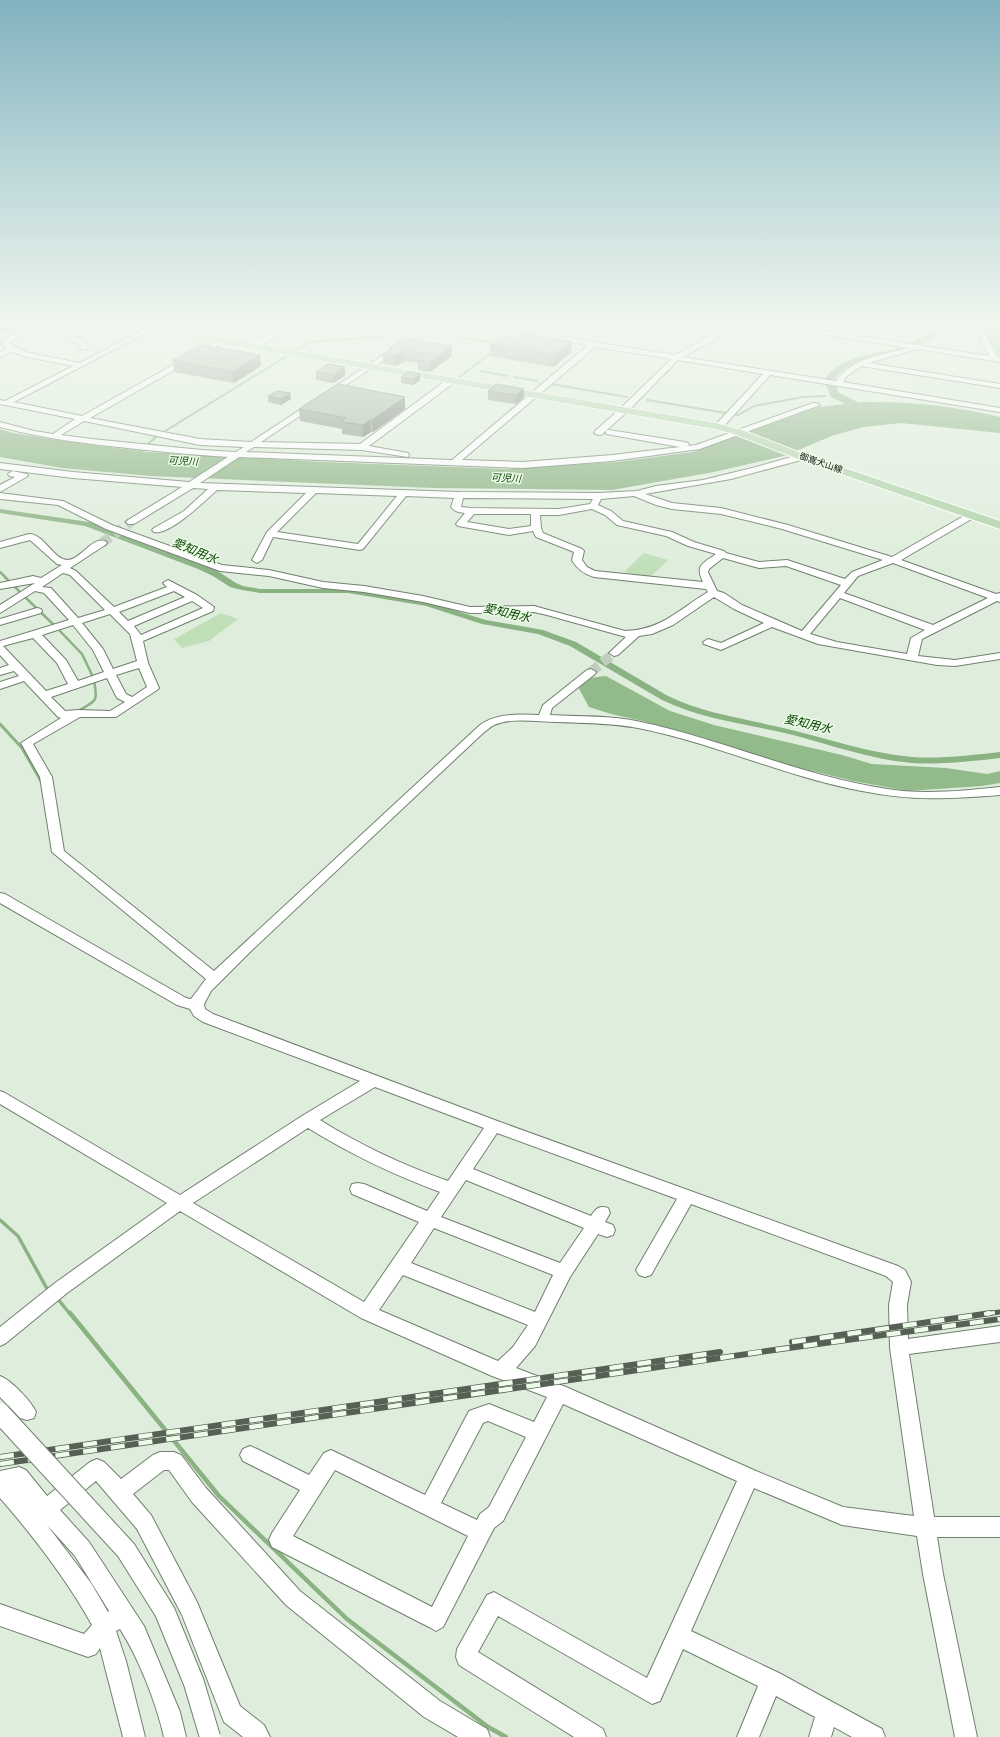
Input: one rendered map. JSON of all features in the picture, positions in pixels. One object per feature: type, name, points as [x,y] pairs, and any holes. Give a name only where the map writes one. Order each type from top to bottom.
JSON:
[{"type":"main road","name":"御嵩犬山線","points":[[612,408],[716,426],[738,432],[802,456],[1000,525]]},
{"type":"street","points":[[29,408],[200,442],[362,447],[424,459],[523,465],[656,453],[701,446],[807,408]]},
{"type":"street","points":[[55,436],[59,432],[102,408]]},
{"type":"street","points":[[131,522],[194,483],[307,408]]},
{"type":"street","points":[[362,447],[414,408]]},
{"type":"street","points":[[0,424],[55,436],[143,448],[202,453],[454,461],[517,408]]},
{"type":"street","points":[[721,424],[736,408]]},
{"type":"street","points":[[988,408],[1000,410]]},
{"type":"street","points":[[624,410],[598,432],[630,438],[638,437]]},
{"type":"street","points":[[609,432],[688,446],[707,439],[715,432]]},
{"type":"street","points":[[692,444],[701,446]]},
{"type":"street","points":[[0,466],[73,475],[194,483],[215,487],[314,489],[459,495],[599,496],[637,494],[644,491],[714,480],[776,465],[802,456]]},
{"type":"street","points":[[0,472],[24,476],[0,489]]},
{"type":"street","points":[[157,530],[187,513],[215,487]]},
{"type":"street","points":[[257,560],[270,534],[314,489]]},
{"type":"street","points":[[270,534],[360,547],[404,493]]},
{"type":"street","points":[[637,494],[672,506],[721,511],[779,526],[893,560],[999,598]]},
{"type":"street","points":[[459,495],[456,507],[458,509],[471,511],[535,513],[559,512],[593,506],[608,513],[620,523],[669,534],[691,544],[718,552],[721,555],[759,565],[787,563],[846,583]]},
{"type":"street","points":[[0,496],[60,503],[109,527],[220,568],[269,573],[323,585],[364,589],[423,599],[470,610],[534,609],[619,633],[635,635],[677,619],[708,596],[712,590]]},
{"type":"street","points":[[593,506],[599,496]]},
{"type":"street","points":[[471,511],[461,524],[509,532],[536,528]]},
{"type":"street","points":[[535,513],[536,528],[539,535],[577,550],[579,552],[577,560],[581,567],[594,574],[712,590],[738,607],[772,623],[818,641],[837,646],[955,664],[1000,656]]},
{"type":"street","points":[[804,635],[855,574],[893,560],[972,516]]},
{"type":"street","points":[[0,545],[32,537],[60,562],[71,563]]},
{"type":"street","points":[[0,610],[102,543]]},
{"type":"street","points":[[712,590],[703,572],[704,568],[721,555]]},
{"type":"street","points":[[0,648],[62,715],[78,713],[112,715],[153,688],[143,664],[135,633],[72,573],[62,569]]},
{"type":"street","points":[[0,586],[33,579],[40,585]]},
{"type":"street","points":[[0,644],[132,605],[171,584],[209,607],[209,609],[137,640]]},
{"type":"street","points":[[40,585],[38,589],[47,590],[94,642],[121,696],[133,701]]},
{"type":"street","points":[[838,594],[933,629]]},
{"type":"street","points":[[127,625],[193,598]]},
{"type":"street","points":[[912,658],[915,640],[933,629],[999,598]]},
{"type":"street","points":[[0,610],[19,616]]},
{"type":"street","points":[[0,622],[37,611]]},
{"type":"street","points":[[708,642],[721,647],[772,623]]},
{"type":"street","points":[[35,634],[62,662],[75,686]]},
{"type":"street","points":[[614,653],[633,639],[635,635]]},
{"type":"street","points":[[45,695],[143,664]]},
{"type":"street","points":[[0,672],[17,666]]},
{"type":"street","points":[[544,718],[547,706],[591,672]]},
{"type":"street","points":[[0,686],[27,677]]},
{"type":"street","points":[[78,713],[27,742],[46,777],[58,852],[215,979]]},
{"type":"street","points":[[966,1737],[925,1527],[899,1348],[898,1305],[902,1282],[900,1275],[494,1126],[208,1018],[199,1012],[197,1005],[198,999],[215,979],[478,732],[490,723],[509,719],[597,719],[652,728],[788,770],[829,781],[892,794],[929,795],[1000,791]]},
{"type":"street","points":[[0,897],[182,1002],[197,1005]]},
{"type":"street","points":[[0,1338],[60,1288],[181,1202],[308,1120],[373,1081]]},
{"type":"street","points":[[0,1097],[181,1202],[367,1313],[499,1370],[559,1393],[749,1477],[842,1516],[925,1527],[1000,1527]]},
{"type":"street","points":[[308,1120],[329,1134],[383,1163],[451,1190]]},
{"type":"street","points":[[367,1313],[494,1126]]},
{"type":"street","points":[[463,1172],[601,1222],[564,1272],[525,1347],[508,1366],[499,1370]]},
{"type":"street","points":[[358,1189],[431,1220],[564,1272]]},
{"type":"street","points":[[645,1270],[686,1196]]},
{"type":"street","points":[[400,1266],[539,1321]]},
{"type":"street","points":[[899,1348],[1000,1334]]},
{"type":"street","points":[[0,1384],[27,1412]]},
{"type":"street","points":[[481,1532],[331,1459],[279,1540],[436,1620],[481,1532],[487,1521],[496,1514],[559,1393]]},
{"type":"street","points":[[429,1506],[476,1417],[489,1412],[538,1433]]},
{"type":"street","points":[[0,1413],[126,1550],[165,1612],[194,1683],[210,1737]]},
{"type":"street","points":[[250,1455],[313,1487]]},
{"type":"street","points":[[120,1492],[160,1461],[174,1461],[199,1495],[293,1598],[432,1709],[479,1737]]},
{"type":"street","points":[[46,1509],[97,1468],[120,1492],[144,1522],[190,1609],[232,1714],[256,1732],[259,1737]]},
{"type":"street","points":[[0,1480],[19,1476],[82,1549],[136,1634],[169,1712],[175,1737]]},
{"type":"street","points":[[595,1737],[467,1657],[468,1649],[494,1602],[652,1693],[749,1477]]},
{"type":"street","points":[[0,1484],[26,1513],[84,1590],[104,1627],[115,1661],[134,1737]]},
{"type":"street","points":[[0,1615],[88,1646],[104,1627],[124,1614]]},
{"type":"street","points":[[677,1635],[771,1681],[874,1737]]},
{"type":"street","points":[[748,1737],[771,1681]]},
{"type":"street","points":[[820,1737],[828,1712]]},
{"type":"shaded area","points":[[644,553],[668,560],[649,578],[624,572]]},
{"type":"shaded area","points":[[221,613],[238,619],[209,641],[182,648],[174,639]]},
{"type":"shaded area","points":[[606,676],[670,711],[714,725],[842,755],[872,764],[946,768],[987,774],[1000,771],[1000,783],[982,786],[908,791],[853,781],[776,762],[643,721],[611,714],[589,707],[578,687],[588,678]]},
{"type":"water","name":"可児川","points":[[815,408],[956,408],[1000,417],[1000,433],[901,423],[864,427],[834,435],[784,456],[714,472],[612,490],[433,488],[151,476],[62,468],[0,457],[0,429],[13,433],[148,452],[322,462],[507,469],[617,462],[693,452]]},
{"type":"building","points":[[389,408],[363,425],[342,422],[346,418],[299,409]]},
{"type":"waterway","points":[[138,453],[157,436],[202,408]]},
{"type":"waterway","points":[[696,408],[738,415],[750,408]]},
{"type":"waterway","name":"愛知用水","points":[[0,511],[86,524],[201,567],[216,574],[233,585],[242,588],[260,591],[348,591],[427,604],[485,622],[540,632],[573,644],[665,698],[679,705],[701,712],[804,735],[879,755],[913,760],[975,758],[1000,755]]},
{"type":"waterway","points":[[0,572],[8,580]]},
{"type":"waterway","points":[[13,585],[19,591]]},
{"type":"waterway","points":[[26,598],[55,626]]},
{"type":"waterway","points":[[59,630],[82,654],[93,677]]},
{"type":"waterway","points":[[80,710],[93,702],[95,699],[96,693],[94,681]]},
{"type":"waterway","points":[[76,712],[80,710]]},
{"type":"waterway","points":[[0,724],[22,748],[41,781]]},
{"type":"waterway","points":[[0,1220],[18,1236],[46,1287],[50,1291]]},
{"type":"waterway","points":[[57,1298],[70,1314]]},
{"type":"waterway","points":[[70,1313],[219,1496],[347,1619],[488,1727],[506,1737]]},
{"type":"tunnel","points":[[102,543],[131,522]]},
{"type":"tunnel","points":[[591,672],[614,653]]},
{"type":"railway","points":[[985,1314],[1000,1312]]},
{"type":"railway","points":[[985,1314],[991,1313]]},
{"type":"railway","points":[[792,1342],[985,1314]]},
{"type":"railway","points":[[0,1464],[774,1350],[1000,1319]]},
{"type":"railway","points":[[0,1457],[720,1352]]}]
